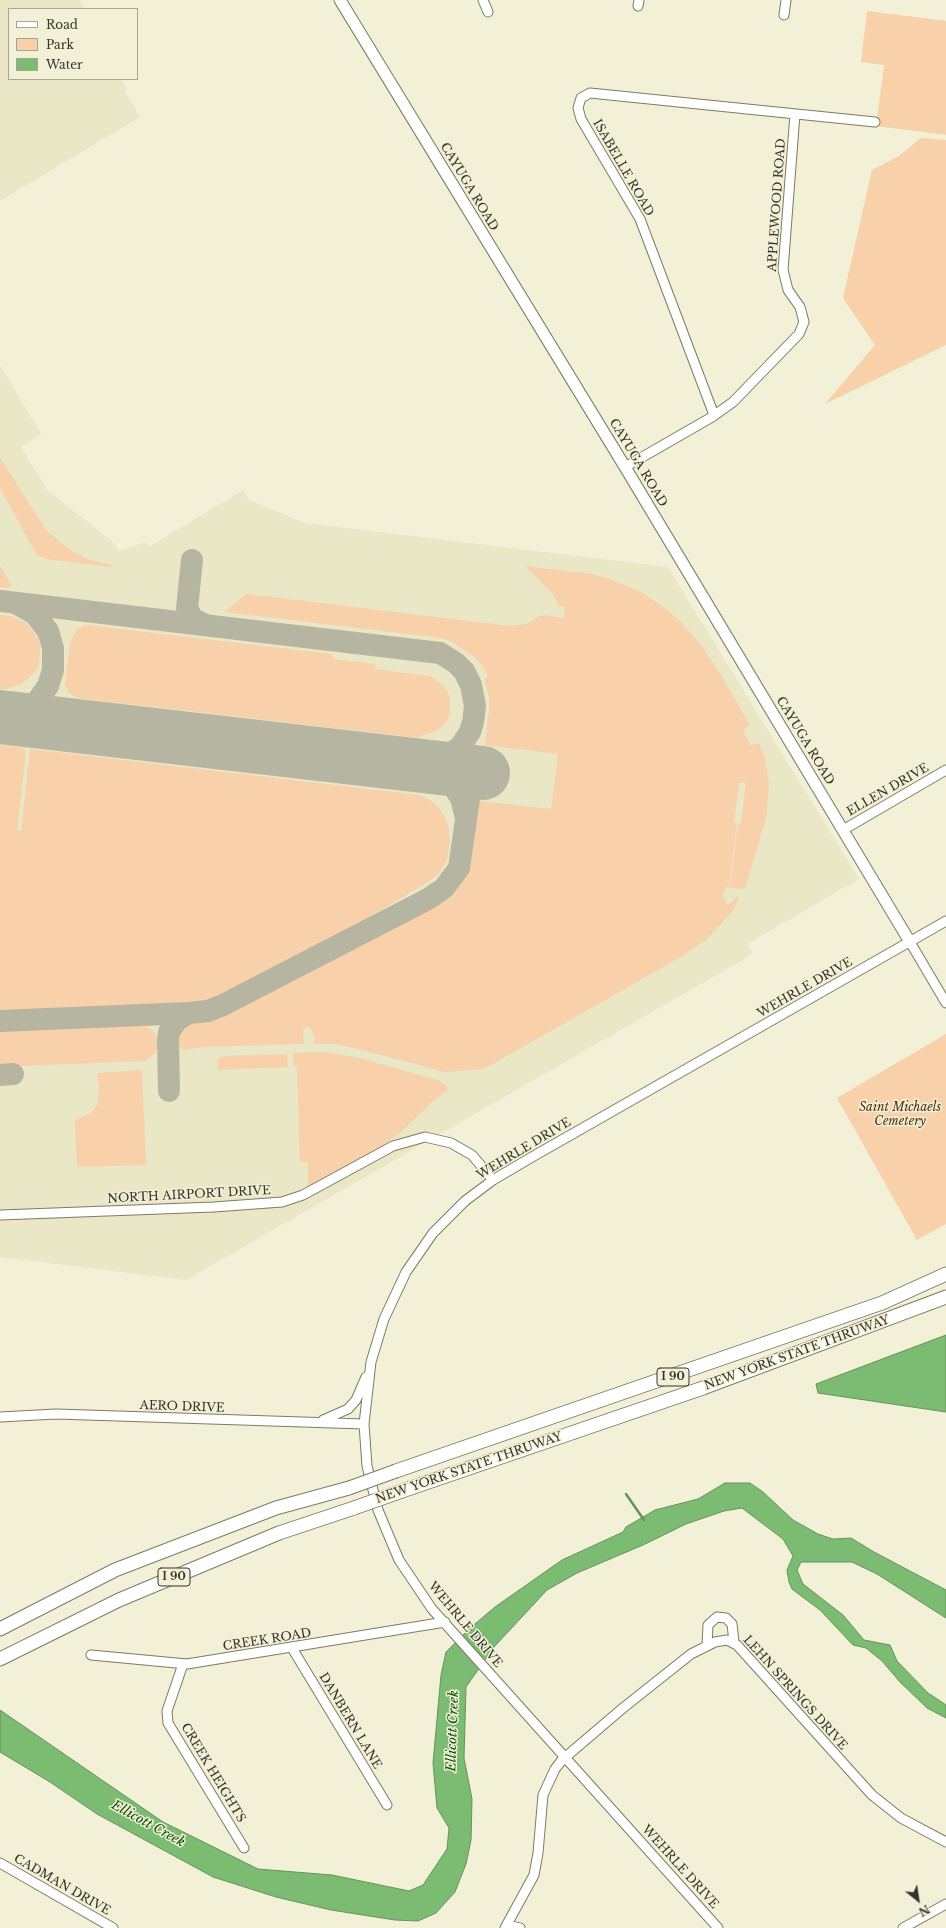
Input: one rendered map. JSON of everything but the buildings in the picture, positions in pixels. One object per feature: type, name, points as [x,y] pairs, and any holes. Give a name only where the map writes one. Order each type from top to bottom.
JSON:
[{"type":"highway","name":"NEW YORK STATE THRUWAY","points":[[0,1629],[115,1570],[276,1508],[349,1488],[882,1303],[946,1274]]},
{"type":"highway","name":"NEW YORK STATE THRUWAY","points":[[0,1660],[119,1600],[279,1534],[703,1388],[946,1297]]},
{"type":"main road","name":"CAYUGA ROAD","points":[[344,1],[910,942]]},
{"type":"street","points":[[483,0],[488,12]]},
{"type":"street","points":[[784,15],[786,0]]},
{"type":"street","name":"ISABELLE ROAD","points":[[714,414],[640,219],[585,128],[581,118],[579,102],[581,98],[590,93],[875,122]]},
{"type":"street","name":"APPLEWOOD ROAD","points":[[625,467],[733,402],[798,334],[804,322],[800,308],[788,290],[782,270],[795,114]]},
{"type":"street","name":"ELLEN DRIVE","points":[[843,830],[946,770]]},
{"type":"street","name":"WEHRLE DRIVE","points":[[718,1928],[454,1632],[432,1610],[399,1560],[386,1532],[371,1485],[364,1442],[364,1424],[372,1362],[384,1319],[406,1272],[433,1232],[457,1207],[493,1180],[946,921]]},
{"type":"street","points":[[910,942],[946,1003]]},
{"type":"street","name":"NORTH AIRPORT DRIVE","points":[[0,1215],[214,1207],[282,1202],[303,1195],[392,1146],[426,1137],[451,1143],[472,1155],[493,1180]]},
{"type":"street","points":[[319,1422],[340,1414],[348,1409],[356,1400],[372,1362]]},
{"type":"street","name":"AERO DRIVE","points":[[0,1416],[56,1414],[364,1424]]},
{"type":"street","points":[[707,1645],[708,1625],[717,1616],[726,1618],[732,1624],[734,1642]]},
{"type":"street","name":"CREEK ROAD","points":[[92,1655],[183,1664],[292,1648],[444,1622]]},
{"type":"street","name":"LEHN SPRINGS DRIVE","points":[[506,1927],[534,1875],[538,1853],[543,1795],[555,1769],[565,1758],[691,1654],[707,1645],[727,1640],[734,1642],[872,1795],[901,1818],[946,1842]]},
{"type":"street","name":"DANBERN LANE","points":[[292,1648],[387,1805]]},
{"type":"street","name":"CREEK HEIGHTS","points":[[183,1664],[167,1711],[168,1723],[244,1848]]},
{"type":"street","name":"CADMAN DRIVE","points":[[0,1863],[113,1928]]},
{"type":"street","points":[[903,1928],[946,1904]]},
{"type":"street","points":[[506,1927],[520,1928]]},
{"type":"shaded area","points":[[0,0],[79,0],[84,8],[8,8],[8,80],[122,80],[127,90],[125,92],[140,117],[0,201]]},
{"type":"shaded area","points":[[0,365],[41,434],[21,447],[48,491],[112,541],[119,551],[145,542],[149,547],[243,490],[249,500],[305,523],[668,567],[859,879],[747,944],[753,954],[186,1280],[0,1257]]},
{"type":"green space","points":[[867,11],[946,21],[946,135],[876,126],[884,65],[861,62]]},
{"type":"green space","points":[[921,138],[946,140],[946,345],[825,404],[875,345],[843,298],[872,170],[899,156]]},
{"type":"green space","points":[[0,458],[46,530],[68,549],[90,560],[112,565],[112,567],[46,559],[36,554],[0,488]]},
{"type":"green space","points":[[0,565],[11,585],[9,588],[0,587]]},
{"type":"green space","points":[[525,566],[592,574],[607,578],[641,592],[666,609],[680,621],[702,646],[721,675],[750,725],[743,730],[751,746],[757,743],[760,745],[765,760],[769,781],[767,815],[745,888],[742,889],[730,888],[738,823],[741,823],[746,783],[739,783],[734,822],[737,823],[729,888],[726,887],[723,896],[727,905],[737,896],[739,899],[732,912],[706,940],[681,957],[484,1069],[445,1072],[337,1044],[313,1044],[315,1036],[312,1033],[311,1027],[303,1028],[304,1044],[203,1047],[184,1050],[179,1046],[178,1047],[176,1040],[178,1033],[185,1025],[217,1018],[441,902],[452,894],[465,877],[471,861],[478,801],[551,809],[558,754],[485,745],[489,697],[484,679],[488,676],[483,666],[474,657],[453,642],[441,638],[224,612],[247,594],[509,626],[527,624],[541,615],[564,618],[565,607],[559,606],[552,593]]},
{"type":"green space","points":[[0,615],[11,616],[27,624],[38,638],[40,647],[39,664],[35,672],[22,684],[5,689],[0,689]]},
{"type":"green space","points":[[86,625],[332,654],[334,659],[375,664],[375,669],[429,676],[436,679],[447,690],[450,697],[450,713],[447,721],[442,727],[429,734],[421,735],[421,738],[77,698],[69,693],[65,684],[70,642],[77,629]]},
{"type":"green space","points":[[0,745],[24,748],[26,752],[17,830],[21,831],[30,749],[420,795],[430,800],[439,808],[445,818],[449,829],[450,841],[447,859],[440,872],[431,880],[363,921],[207,1001],[196,1004],[0,1011]]},
{"type":"green space","points":[[143,1025],[155,1032],[158,1045],[155,1053],[145,1061],[0,1067],[0,1030]]},
{"type":"green space","name":"Saint Michaels Cemetery","points":[[946,1034],[946,1224],[917,1240],[837,1098]]},
{"type":"green space","points":[[318,1052],[359,1058],[438,1080],[445,1085],[448,1090],[433,1101],[401,1132],[386,1143],[308,1187],[308,1162],[300,1162],[297,1067],[294,1067],[293,1053]]},
{"type":"green space","points":[[287,1054],[288,1067],[218,1070],[217,1059],[224,1056]]},
{"type":"green space","points":[[142,1070],[146,1165],[77,1167],[75,1120],[91,1113],[97,1106],[99,1090],[97,1073]]},
{"type":"water","points":[[946,1335],[946,1412],[818,1393],[816,1384]]},
{"type":"water","name":"Ellicott Creek","points":[[725,1483],[750,1483],[763,1492],[793,1520],[818,1534],[833,1539],[851,1538],[874,1552],[946,1590],[946,1618],[877,1574],[852,1562],[801,1562],[797,1570],[803,1584],[843,1615],[864,1640],[890,1645],[897,1661],[928,1693],[946,1705],[946,1718],[927,1708],[900,1682],[882,1661],[866,1648],[853,1645],[820,1610],[792,1589],[787,1570],[793,1556],[783,1539],[742,1508],[724,1511],[686,1524],[643,1545],[577,1573],[547,1590],[494,1647],[466,1687],[464,1758],[472,1799],[471,1840],[466,1864],[455,1892],[436,1913],[418,1921],[395,1920],[331,1910],[276,1897],[213,1877],[97,1814],[50,1782],[0,1752],[0,1710],[163,1822],[258,1869],[332,1875],[409,1891],[423,1885],[447,1849],[449,1828],[437,1808],[433,1763],[441,1675],[446,1652],[469,1629],[495,1607],[562,1560],[623,1532],[626,1527],[655,1510],[698,1499]]},
{"type":"waterway","points":[[626,1494],[644,1520]]},
{"type":"taxiway","points":[[192,560],[187,608],[193,619],[204,624]]},
{"type":"taxiway","points":[[0,601],[440,653],[456,663],[464,671],[471,685],[475,706],[470,732],[460,747],[442,759],[424,764],[394,763]]},
{"type":"taxiway","points":[[0,715],[25,710],[38,700],[48,686],[53,670],[53,648],[48,631],[35,614],[17,604]]},
{"type":"taxiway","points":[[415,766],[433,770],[448,779],[461,798],[466,818]]},
{"type":"taxiway","points":[[0,1021],[189,1013],[208,1011],[223,1005],[428,899],[444,888],[459,868],[469,799]]},
{"type":"taxiway","points":[[169,1091],[169,1032],[177,1020],[189,1013]]},
{"type":"taxiway","points":[[0,1075],[13,1074]]},
{"type":"runway","points":[[0,717],[483,773]]}]
